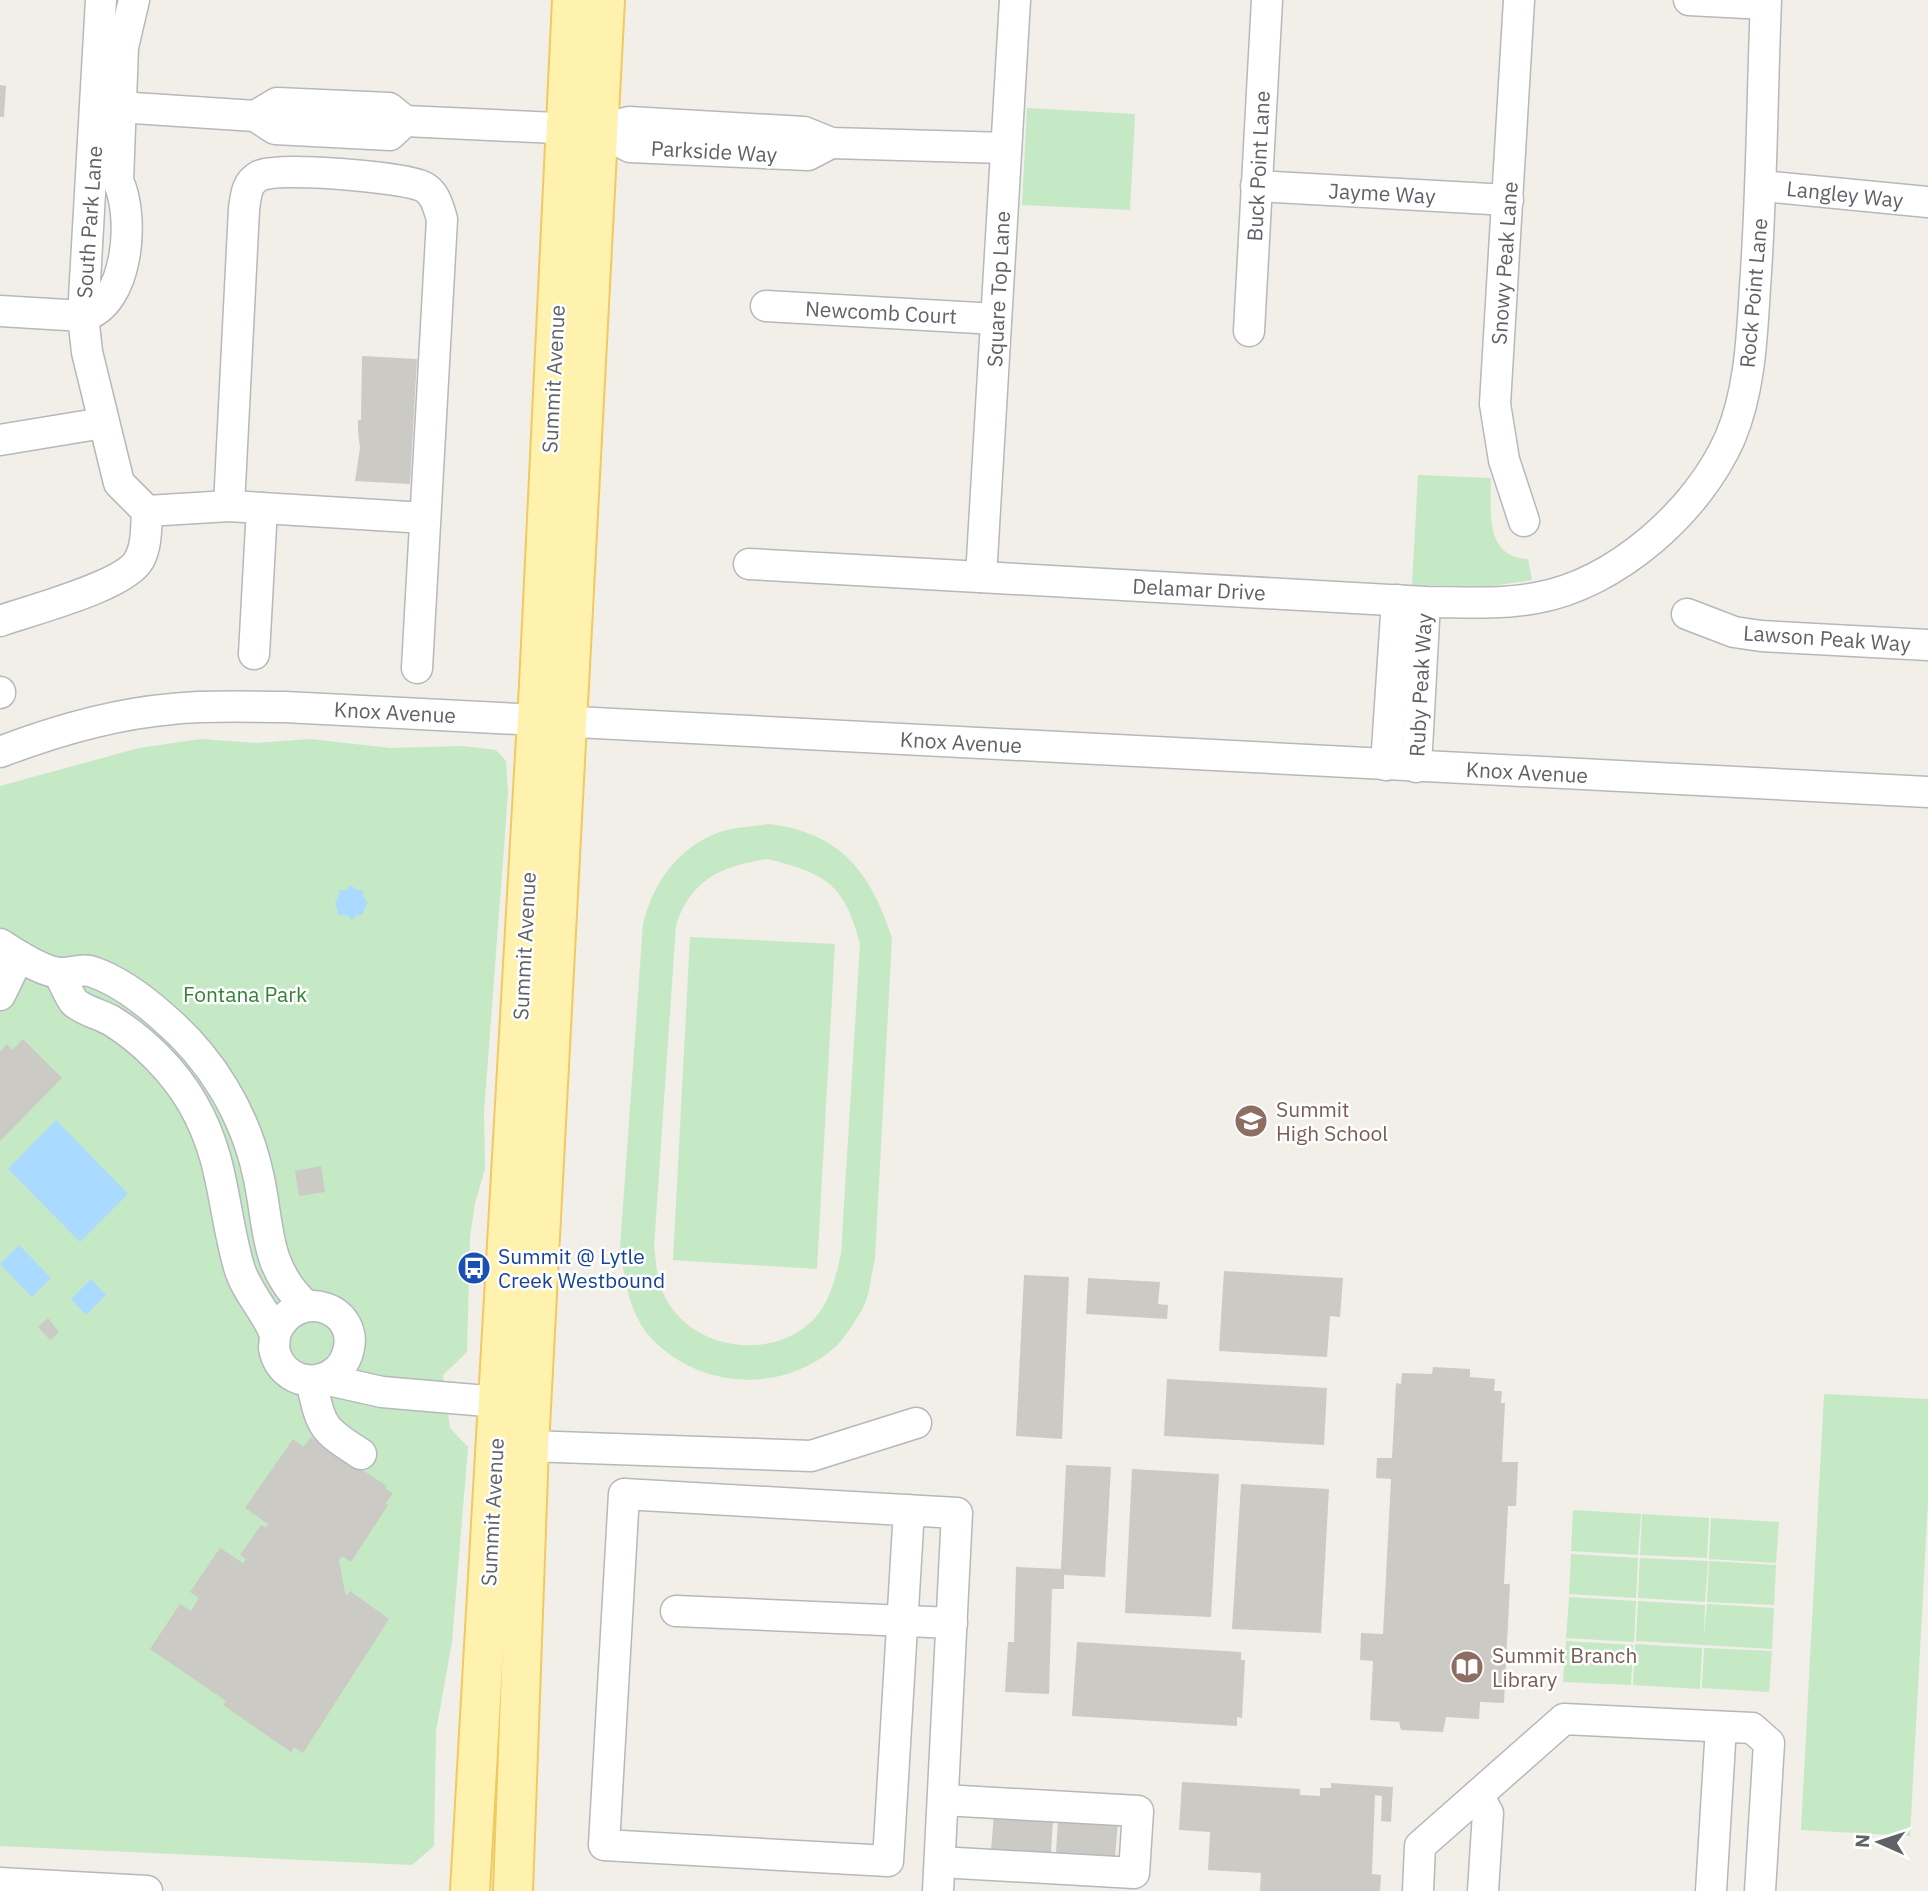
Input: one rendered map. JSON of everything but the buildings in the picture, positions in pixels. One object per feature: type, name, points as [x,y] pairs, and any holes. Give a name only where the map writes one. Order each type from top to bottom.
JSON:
[{"type":"main road","name":"Summit Avenue","points":[[513,1891],[553,721],[582,130],[572,0]]},
{"type":"main road","name":"Summit Avenue","points":[[582,130],[605,0]]},
{"type":"main road","name":"Summit Avenue","points":[[470,1891],[498,1402],[553,721]]},
{"type":"street","name":"South Park Lane","points":[[101,0],[108,106],[118,180],[126,197],[125,225],[122,268],[117,288],[106,305],[95,313],[83,316],[90,223],[108,106],[134,0]]},
{"type":"street","name":"Square Top Lane","points":[[981,577],[1015,0]]},
{"type":"street","name":"Buck Point Lane","points":[[1249,331],[1267,0]]},
{"type":"street","name":"Snowy Peak Lane","points":[[1518,0],[1495,404],[1504,460],[1524,521]]},
{"type":"street","points":[[1689,0],[1765,2]]},
{"type":"street","name":"Rock Point Lane","points":[[1638,551],[1688,505],[1730,438],[1751,352],[1762,186],[1765,2]]},
{"type":"street","name":"Parkside Way","points":[[108,106],[255,116],[275,129],[390,135],[405,121],[582,130],[629,122],[746,140],[804,132],[831,144],[1006,148]]},
{"type":"street","points":[[229,506],[246,192],[252,181],[270,172],[379,177],[424,187],[435,198],[442,219],[417,668]]},
{"type":"street","name":"Jayme Way","points":[[1256,186],[1508,200]]},
{"type":"street","name":"Langley Way","points":[[1762,186],[1928,202]]},
{"type":"street","points":[[90,223],[125,225]]},
{"type":"street","name":"Newcomb Court","points":[[765,306],[996,318]]},
{"type":"street","points":[[0,311],[83,316],[103,423],[120,483],[147,511],[146,537],[139,560],[123,578],[0,621]]},
{"type":"street","points":[[0,440],[103,423]]},
{"type":"street","points":[[147,511],[229,506],[425,519]]},
{"type":"street","points":[[254,654],[262,508]]},
{"type":"street","name":"Delamar Drive","points":[[749,564],[1410,601],[1496,603],[1538,598],[1577,584],[1638,551]]},
{"type":"street","name":"Ruby Peak Way","points":[[1386,765],[1410,601]]},
{"type":"street","name":"Ruby Peak Way","points":[[1410,601],[1416,767]]},
{"type":"street","name":"Lawson Peak Way","points":[[1687,614],[1734,632],[1761,636],[1928,645]]},
{"type":"street","name":"Knox Avenue","points":[[0,752],[37,738],[105,719],[172,709],[285,707],[1928,792]]},
{"type":"street","points":[[0,995],[10,950],[59,974],[91,970],[125,988],[165,1018],[200,1053],[243,1126],[259,1177],[267,1237],[275,1266],[289,1290],[305,1305]]},
{"type":"street","points":[[59,974],[75,1003],[125,1029],[144,1045],[174,1076],[193,1103],[221,1168],[229,1229],[240,1270],[275,1334],[278,1360],[285,1370],[296,1378],[348,1387],[498,1402]]},
{"type":"street","points":[[275,1334],[286,1315],[305,1305],[318,1305],[340,1317],[346,1328],[348,1353],[343,1364],[317,1380]]},
{"type":"street","points":[[348,1353],[370,1373],[401,1393]]},
{"type":"street","points":[[317,1380],[321,1424],[328,1433],[360,1454]]},
{"type":"street","points":[[529,1446],[811,1457],[916,1423]]},
{"type":"street","points":[[682,1497],[683,1453]]},
{"type":"street","points":[[909,1510],[888,1861],[604,1845],[624,1494],[682,1497],[909,1510],[957,1513],[939,1877],[1134,1873],[1138,1811],[943,1800]]},
{"type":"street","points":[[676,1611],[952,1623]]},
{"type":"street","points":[[1418,1891],[1420,1846],[1564,1719],[1752,1728],[1769,1743],[1760,1891]]},
{"type":"street","points":[[1711,1891],[1721,1727]]},
{"type":"street","points":[[1478,1795],[1488,1813],[1483,1891]]},
{"type":"street","points":[[0,1883],[147,1891]]},
{"type":"green space","points":[[1027,108],[1135,114],[1130,210],[1022,205]]},
{"type":"green space","points":[[1418,475],[1491,478],[1491,518],[1497,541],[1504,550],[1514,556],[1528,559],[1532,580],[1491,586],[1412,585]]},
{"type":"green space","name":"Fontana Park","points":[[201,739],[256,743],[310,739],[390,748],[462,746],[496,750],[506,761],[508,794],[484,1112],[485,1169],[475,1203],[470,1236],[467,1352],[443,1375],[450,1428],[468,1447],[452,1642],[436,1731],[434,1846],[412,1865],[0,1846],[0,786],[139,748]]},
{"type":"green space","points":[[768,824],[815,836],[834,846],[850,860],[874,894],[892,938],[875,1259],[867,1298],[841,1341],[812,1363],[790,1373],[742,1380],[695,1369],[673,1357],[654,1341],[639,1321],[634,1309],[626,1285],[620,1248],[643,924],[647,909],[653,894],[670,868],[692,847],[720,832]],"holes":[[[767,859],[818,876],[830,884],[847,907],[860,944],[841,1254],[827,1299],[811,1322],[792,1335],[771,1343],[748,1345],[725,1342],[704,1335],[685,1322],[670,1305],[658,1275],[654,1247],[676,925],[690,896],[710,877],[736,866]]]},
{"type":"green space","points":[[690,937],[835,944],[817,1269],[673,1260]]},
{"type":"green space","points":[[1824,1394],[1928,1399],[1928,1502],[1910,1836],[1801,1830]]},
{"type":"green space","points":[[1573,1510],[1641,1514],[1638,1555],[1571,1551]]},
{"type":"green space","points":[[1642,1514],[1709,1518],[1707,1558],[1640,1555]]},
{"type":"green space","points":[[1711,1518],[1779,1522],[1776,1563],[1709,1559]]},
{"type":"green space","points":[[1571,1554],[1638,1558],[1636,1598],[1569,1594]]},
{"type":"green space","points":[[1640,1558],[1708,1561],[1705,1602],[1638,1598]]},
{"type":"green space","points":[[1709,1561],[1776,1565],[1774,1605],[1707,1602]]},
{"type":"green space","points":[[1569,1597],[1636,1601],[1634,1642],[1566,1638]]},
{"type":"green space","points":[[1638,1601],[1705,1605],[1704,1638],[1707,1604],[1774,1608],[1772,1649],[1636,1641]]},
{"type":"green space","points":[[1566,1641],[1633,1645],[1631,1685],[1563,1682]]},
{"type":"green space","points":[[1635,1644],[1702,1648],[1700,1689],[1633,1685]]},
{"type":"green space","points":[[1704,1648],[1772,1651],[1769,1692],[1702,1688]]},
{"type":"water","points":[[351,885],[356,890],[363,890],[363,897],[368,902],[362,915],[356,915],[352,920],[347,915],[339,915],[335,902],[339,897],[339,890],[346,890]]},
{"type":"water","points":[[56,1120],[128,1194],[80,1242],[8,1169]]},
{"type":"water","points":[[19,1245],[51,1278],[32,1297],[0,1264]]},
{"type":"water","points":[[91,1279],[106,1295],[86,1315],[71,1299]]},
{"type":"place","name":"Summit High School","points":[[1251,1121]]},
{"type":"place","name":"Summit @ Lytle Creek Westbound","points":[[474,1268]]},
{"type":"place","name":"Summit Branch Library","points":[[1467,1667]]}]
